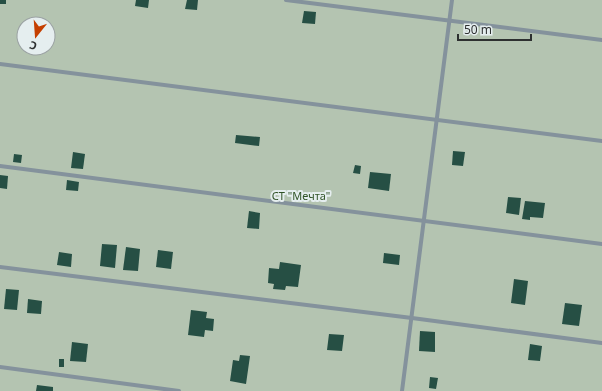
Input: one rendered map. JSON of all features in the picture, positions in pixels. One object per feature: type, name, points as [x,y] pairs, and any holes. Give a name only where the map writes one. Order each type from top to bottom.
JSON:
[{"type":"lane","points":[[286,0],[602,40]]},
{"type":"lane","points":[[402,391],[452,0]]},
{"type":"lane","points":[[0,64],[602,141]]},
{"type":"lane","points":[[0,166],[602,244]]},
{"type":"lane","points":[[0,267],[412,318],[602,344]]},
{"type":"lane","points":[[0,367],[179,391]]},
{"type":"green space","name":"СТ \"Мечта\"","points":[[0,0],[602,0],[602,391],[0,391]]},
{"type":"building","points":[[0,0],[6,0],[6,4],[0,4]]},
{"type":"building","points":[[136,0],[149,0],[148,8],[135,6]]},
{"type":"building","points":[[187,0],[198,0],[197,10],[185,9]]},
{"type":"building","points":[[304,11],[316,12],[315,24],[302,23]]},
{"type":"building","points":[[236,135],[260,137],[259,146],[235,143]]},
{"type":"building","points":[[453,151],[465,152],[463,166],[452,165]]},
{"type":"building","points":[[73,152],[85,154],[83,169],[71,168]]},
{"type":"building","points":[[14,154],[22,155],[21,163],[13,162]]},
{"type":"building","points":[[355,165],[361,166],[360,174],[353,173]]},
{"type":"building","points":[[370,172],[391,174],[389,191],[368,188]]},
{"type":"building","points":[[0,175],[8,176],[7,189],[0,188]]},
{"type":"building","points":[[67,180],[79,182],[78,191],[66,190]]},
{"type":"building","points":[[508,197],[521,198],[519,215],[506,213]]},
{"type":"building","points":[[525,201],[545,203],[543,218],[530,217],[530,220],[522,219]]},
{"type":"building","points":[[249,211],[260,213],[259,229],[247,228]]},
{"type":"building","points":[[102,244],[117,245],[115,268],[100,266]]},
{"type":"building","points":[[126,247],[140,249],[138,271],[123,270]]},
{"type":"building","points":[[158,250],[173,252],[171,269],[156,267]]},
{"type":"building","points":[[59,252],[72,254],[71,267],[57,265]]},
{"type":"building","points":[[384,253],[400,255],[399,265],[383,263]]},
{"type":"building","points":[[280,262],[301,265],[298,287],[286,286],[285,290],[273,289],[274,284],[268,283],[269,268],[279,269]]},
{"type":"building","points":[[514,279],[528,281],[525,305],[511,303]]},
{"type":"building","points":[[6,289],[19,290],[17,310],[4,309]]},
{"type":"building","points":[[28,299],[42,301],[41,314],[27,313]]},
{"type":"building","points":[[565,303],[582,305],[579,326],[562,324]]},
{"type":"building","points":[[191,310],[207,312],[206,318],[214,319],[213,331],[205,330],[204,337],[188,335]]},
{"type":"building","points":[[420,331],[435,332],[435,352],[419,351]]},
{"type":"building","points":[[329,334],[344,335],[342,351],[327,350]]},
{"type":"building","points":[[72,342],[88,344],[86,362],[70,361]]},
{"type":"building","points":[[530,344],[542,346],[540,361],[528,360]]},
{"type":"building","points":[[240,355],[250,356],[246,384],[230,381],[233,360],[239,361]]},
{"type":"building","points":[[59,359],[64,359],[64,367],[59,367]]},
{"type":"building","points":[[430,377],[438,378],[436,389],[429,388]]},
{"type":"building","points":[[37,385],[53,387],[53,391],[36,391]]}]
